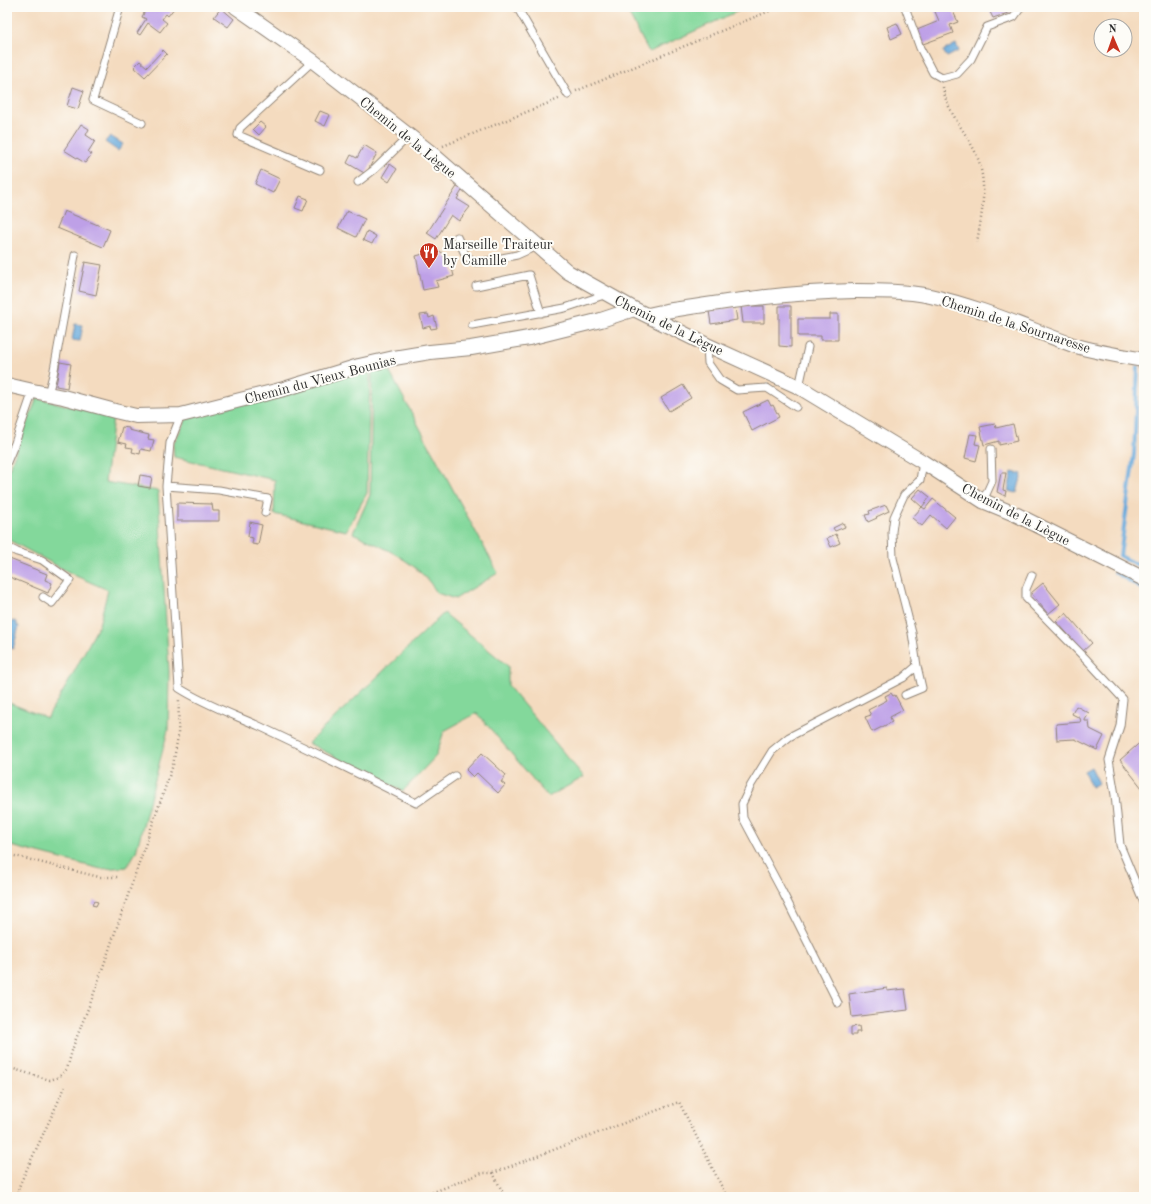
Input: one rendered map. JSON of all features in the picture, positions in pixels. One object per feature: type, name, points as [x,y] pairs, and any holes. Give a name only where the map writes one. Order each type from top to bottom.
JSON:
[{"type":"street","name":"Chemin de la Lègue","points":[[236,7],[314,61],[430,152],[568,272],[634,309],[707,345],[799,387],[923,462],[983,501],[1017,515],[1144,579]]},
{"type":"street","name":"Chemin de la Sournaresse","points":[[648,315],[687,307],[780,295],[838,291],[880,291],[930,296],[976,309],[1074,345],[1109,354],[1144,360]]},
{"type":"street","name":"Chemin du Vieux Bounias","points":[[7,385],[63,397],[136,416],[181,415],[284,389],[360,366],[394,358],[430,352],[471,348],[530,338],[601,320],[634,309]]},
{"type":"lane","points":[[120,7],[93,100],[142,123]]},
{"type":"lane","points":[[517,7],[568,95]]},
{"type":"lane","points":[[905,7],[920,48],[933,73],[942,78],[957,74],[971,59],[987,27],[1014,17],[1019,10],[1019,7]]},
{"type":"lane","points":[[314,61],[240,128],[238,135],[320,170]]},
{"type":"lane","points":[[358,182],[375,169],[409,136]]},
{"type":"lane","points":[[458,237],[466,256],[475,262],[517,256],[537,246]]},
{"type":"lane","points":[[48,394],[54,375],[76,255]]},
{"type":"lane","points":[[476,286],[529,275],[541,312]]},
{"type":"lane","points":[[472,324],[565,308],[607,294]]},
{"type":"lane","points":[[707,345],[708,363],[720,380],[737,390],[768,388],[796,407]]},
{"type":"lane","points":[[799,387],[808,347]]},
{"type":"lane","points":[[7,462],[33,391]]},
{"type":"lane","points":[[181,415],[170,443],[166,486],[179,688],[196,699],[354,771],[416,803],[455,776]]},
{"type":"lane","points":[[983,501],[992,481],[991,448]]},
{"type":"lane","points":[[905,695],[922,688],[912,633],[893,558],[892,532],[894,516],[904,496],[920,480],[923,462]]},
{"type":"lane","points":[[166,486],[219,490],[268,499],[265,513]]},
{"type":"lane","points":[[7,547],[17,552],[42,560],[70,580],[52,603],[43,596]]},
{"type":"lane","points":[[1032,575],[1026,589],[1026,598],[1123,699],[1120,726],[1109,760],[1115,795],[1120,845],[1144,903]]},
{"type":"lane","points":[[838,1002],[786,898],[743,818],[742,804],[751,785],[772,751],[789,737],[903,678],[917,666]]},
{"type":"path","points":[[430,152],[779,7]]},
{"type":"path","points":[[942,78],[945,98],[977,156],[984,185],[983,204],[977,242]]},
{"type":"path","points":[[7,1067],[50,1080],[59,1076],[67,1069],[74,1044],[93,996],[173,765],[178,736],[179,688]]},
{"type":"path","points":[[7,854],[99,877],[120,877]]},
{"type":"path","points":[[16,1197],[20,1184],[65,1087]]},
{"type":"path","points":[[421,1197],[482,1173],[493,1173],[679,1102],[727,1197]]},
{"type":"path","points":[[493,1173],[505,1197]]},
{"type":"green space","points":[[625,7],[747,7],[649,52]]},
{"type":"green space","points":[[388,369],[498,573],[455,599],[437,593],[421,573],[411,564],[377,544],[353,533],[370,495],[372,370]]},
{"type":"green space","points":[[370,370],[367,493],[346,531],[274,514],[275,480],[174,457],[173,444],[187,418]]},
{"type":"green space","points":[[37,398],[113,417],[105,482],[158,491],[169,671],[168,730],[136,852],[127,867],[101,869],[7,845],[7,702],[47,718],[68,683],[99,625],[108,590],[76,576],[7,539],[7,474]]},
{"type":"green space","points":[[444,613],[508,666],[508,686],[584,777],[548,797],[477,713],[444,731],[436,756],[403,791],[308,743]]},
{"type":"water","points":[[956,44],[959,51],[947,57],[943,51]]},
{"type":"water","points":[[110,136],[123,144],[118,151],[105,142]]},
{"type":"water","points":[[75,324],[83,325],[80,341],[72,340]]},
{"type":"water","points":[[1012,472],[1022,474],[1017,493],[1008,491]]},
{"type":"water","points":[[14,621],[17,622],[17,626],[19,626],[13,649],[7,647],[8,623]]},
{"type":"water","points":[[1091,767],[1099,783],[1091,787],[1084,771]]},
{"type":"building","points":[[147,7],[151,9],[153,7],[175,7],[168,16],[166,14],[162,19],[167,23],[160,32],[148,23],[140,35],[137,33],[146,19],[142,17]]},
{"type":"building","points":[[933,7],[951,7],[958,22],[950,25],[953,33],[923,44],[917,30],[939,21]]},
{"type":"building","points":[[1002,7],[1008,7],[1011,12],[993,18],[990,12]]},
{"type":"building","points":[[221,8],[234,19],[228,27],[214,17]]},
{"type":"building","points":[[897,23],[902,34],[891,39],[887,27]]},
{"type":"building","points":[[163,50],[167,54],[145,77],[134,67],[140,61],[147,67]]},
{"type":"building","points":[[73,87],[84,91],[78,109],[67,106]]},
{"type":"building","points":[[320,111],[330,115],[325,126],[315,121]]},
{"type":"building","points":[[260,122],[266,127],[259,135],[253,129]]},
{"type":"building","points":[[81,124],[89,129],[86,135],[95,141],[88,152],[92,154],[85,163],[64,150]]},
{"type":"building","points":[[364,145],[377,153],[366,174],[347,163],[351,155],[357,158]]},
{"type":"building","points":[[390,164],[397,169],[389,182],[382,177]]},
{"type":"building","points":[[261,170],[280,179],[273,193],[255,184]]},
{"type":"building","points":[[458,185],[463,189],[457,199],[470,207],[459,221],[451,215],[436,239],[427,233]]},
{"type":"building","points":[[300,196],[308,199],[303,211],[295,208]]},
{"type":"building","points":[[64,211],[110,230],[103,247],[57,228]]},
{"type":"building","points":[[347,211],[365,219],[356,237],[338,228]]},
{"type":"building","points":[[367,231],[376,236],[372,244],[363,240]]},
{"type":"building","name":"Marseille Traiteur by Camille","points":[[438,250],[450,261],[454,276],[436,281],[438,287],[423,290],[416,256]]},
{"type":"building","points":[[85,262],[102,265],[96,295],[79,291]]},
{"type":"building","points":[[741,306],[764,306],[764,323],[743,323]]},
{"type":"building","points":[[779,306],[791,306],[791,347],[779,346]]},
{"type":"building","points":[[735,307],[737,320],[711,324],[709,311]]},
{"type":"building","points":[[428,314],[429,318],[434,316],[437,328],[431,329],[430,326],[423,328],[420,315]]},
{"type":"building","points":[[830,314],[838,314],[838,340],[821,340],[821,336],[798,336],[798,319],[830,319]]},
{"type":"building","points":[[60,362],[71,364],[67,388],[56,386]]},
{"type":"building","points":[[683,385],[691,398],[669,411],[661,398]]},
{"type":"building","points":[[768,400],[771,406],[773,405],[779,417],[752,431],[743,412]]},
{"type":"building","points":[[995,424],[996,428],[1013,424],[1017,441],[999,445],[999,441],[984,445],[980,427]]},
{"type":"building","points":[[122,427],[149,435],[148,439],[154,440],[151,451],[141,449],[140,454],[132,452],[133,448],[126,447],[127,444],[118,442]]},
{"type":"building","points":[[970,434],[977,435],[975,444],[980,445],[976,461],[965,458]]},
{"type":"building","points":[[1001,473],[1006,473],[1003,490],[1006,491],[1005,496],[997,492]]},
{"type":"building","points":[[140,475],[152,477],[150,488],[138,486]]},
{"type":"building","points":[[920,489],[930,497],[922,507],[912,498]]},
{"type":"building","points":[[933,499],[955,517],[946,528],[931,515],[922,526],[912,518],[922,507],[925,509]]},
{"type":"building","points":[[177,503],[212,504],[213,511],[219,511],[219,521],[177,521]]},
{"type":"building","points":[[886,505],[889,511],[868,522],[865,515],[870,514],[869,511]]},
{"type":"building","points":[[250,522],[262,525],[258,545],[252,544],[253,538],[248,537]]},
{"type":"building","points":[[843,523],[845,527],[835,531],[833,528]]},
{"type":"building","points":[[836,534],[840,543],[831,547],[827,538]]},
{"type":"building","points":[[7,558],[47,574],[45,580],[52,583],[48,593],[7,576]]},
{"type":"building","points":[[1043,583],[1060,604],[1048,614],[1031,593]]},
{"type":"building","points":[[1066,613],[1092,643],[1083,651],[1056,621]]},
{"type":"building","points":[[891,693],[893,696],[895,695],[903,710],[890,717],[892,722],[872,732],[865,717],[871,715],[868,710],[887,700],[885,696]]},
{"type":"building","points":[[1076,706],[1089,713],[1085,721],[1089,721],[1090,729],[1104,736],[1097,750],[1075,739],[1057,740],[1056,724],[1081,722],[1080,718],[1072,714]]},
{"type":"building","points":[[1144,739],[1144,786],[1142,788],[1120,760]]},
{"type":"building","points":[[482,753],[506,775],[501,782],[505,785],[498,793],[477,773],[473,777],[466,770]]},
{"type":"building","points":[[94,901],[98,902],[96,906],[92,905]]},
{"type":"building","points":[[887,988],[887,991],[905,989],[908,1010],[852,1017],[849,994]]},
{"type":"building","points":[[859,1026],[860,1032],[856,1032],[856,1035],[851,1035],[851,1027]]},
{"type":"waterway","points":[[1138,367],[1134,454],[1120,556],[1144,568]]},
{"type":"waterway","points":[[1115,572],[1144,590]]},
{"type":"place","name":"Marseille Traiteur by Camille","points":[[429,269]]}]
